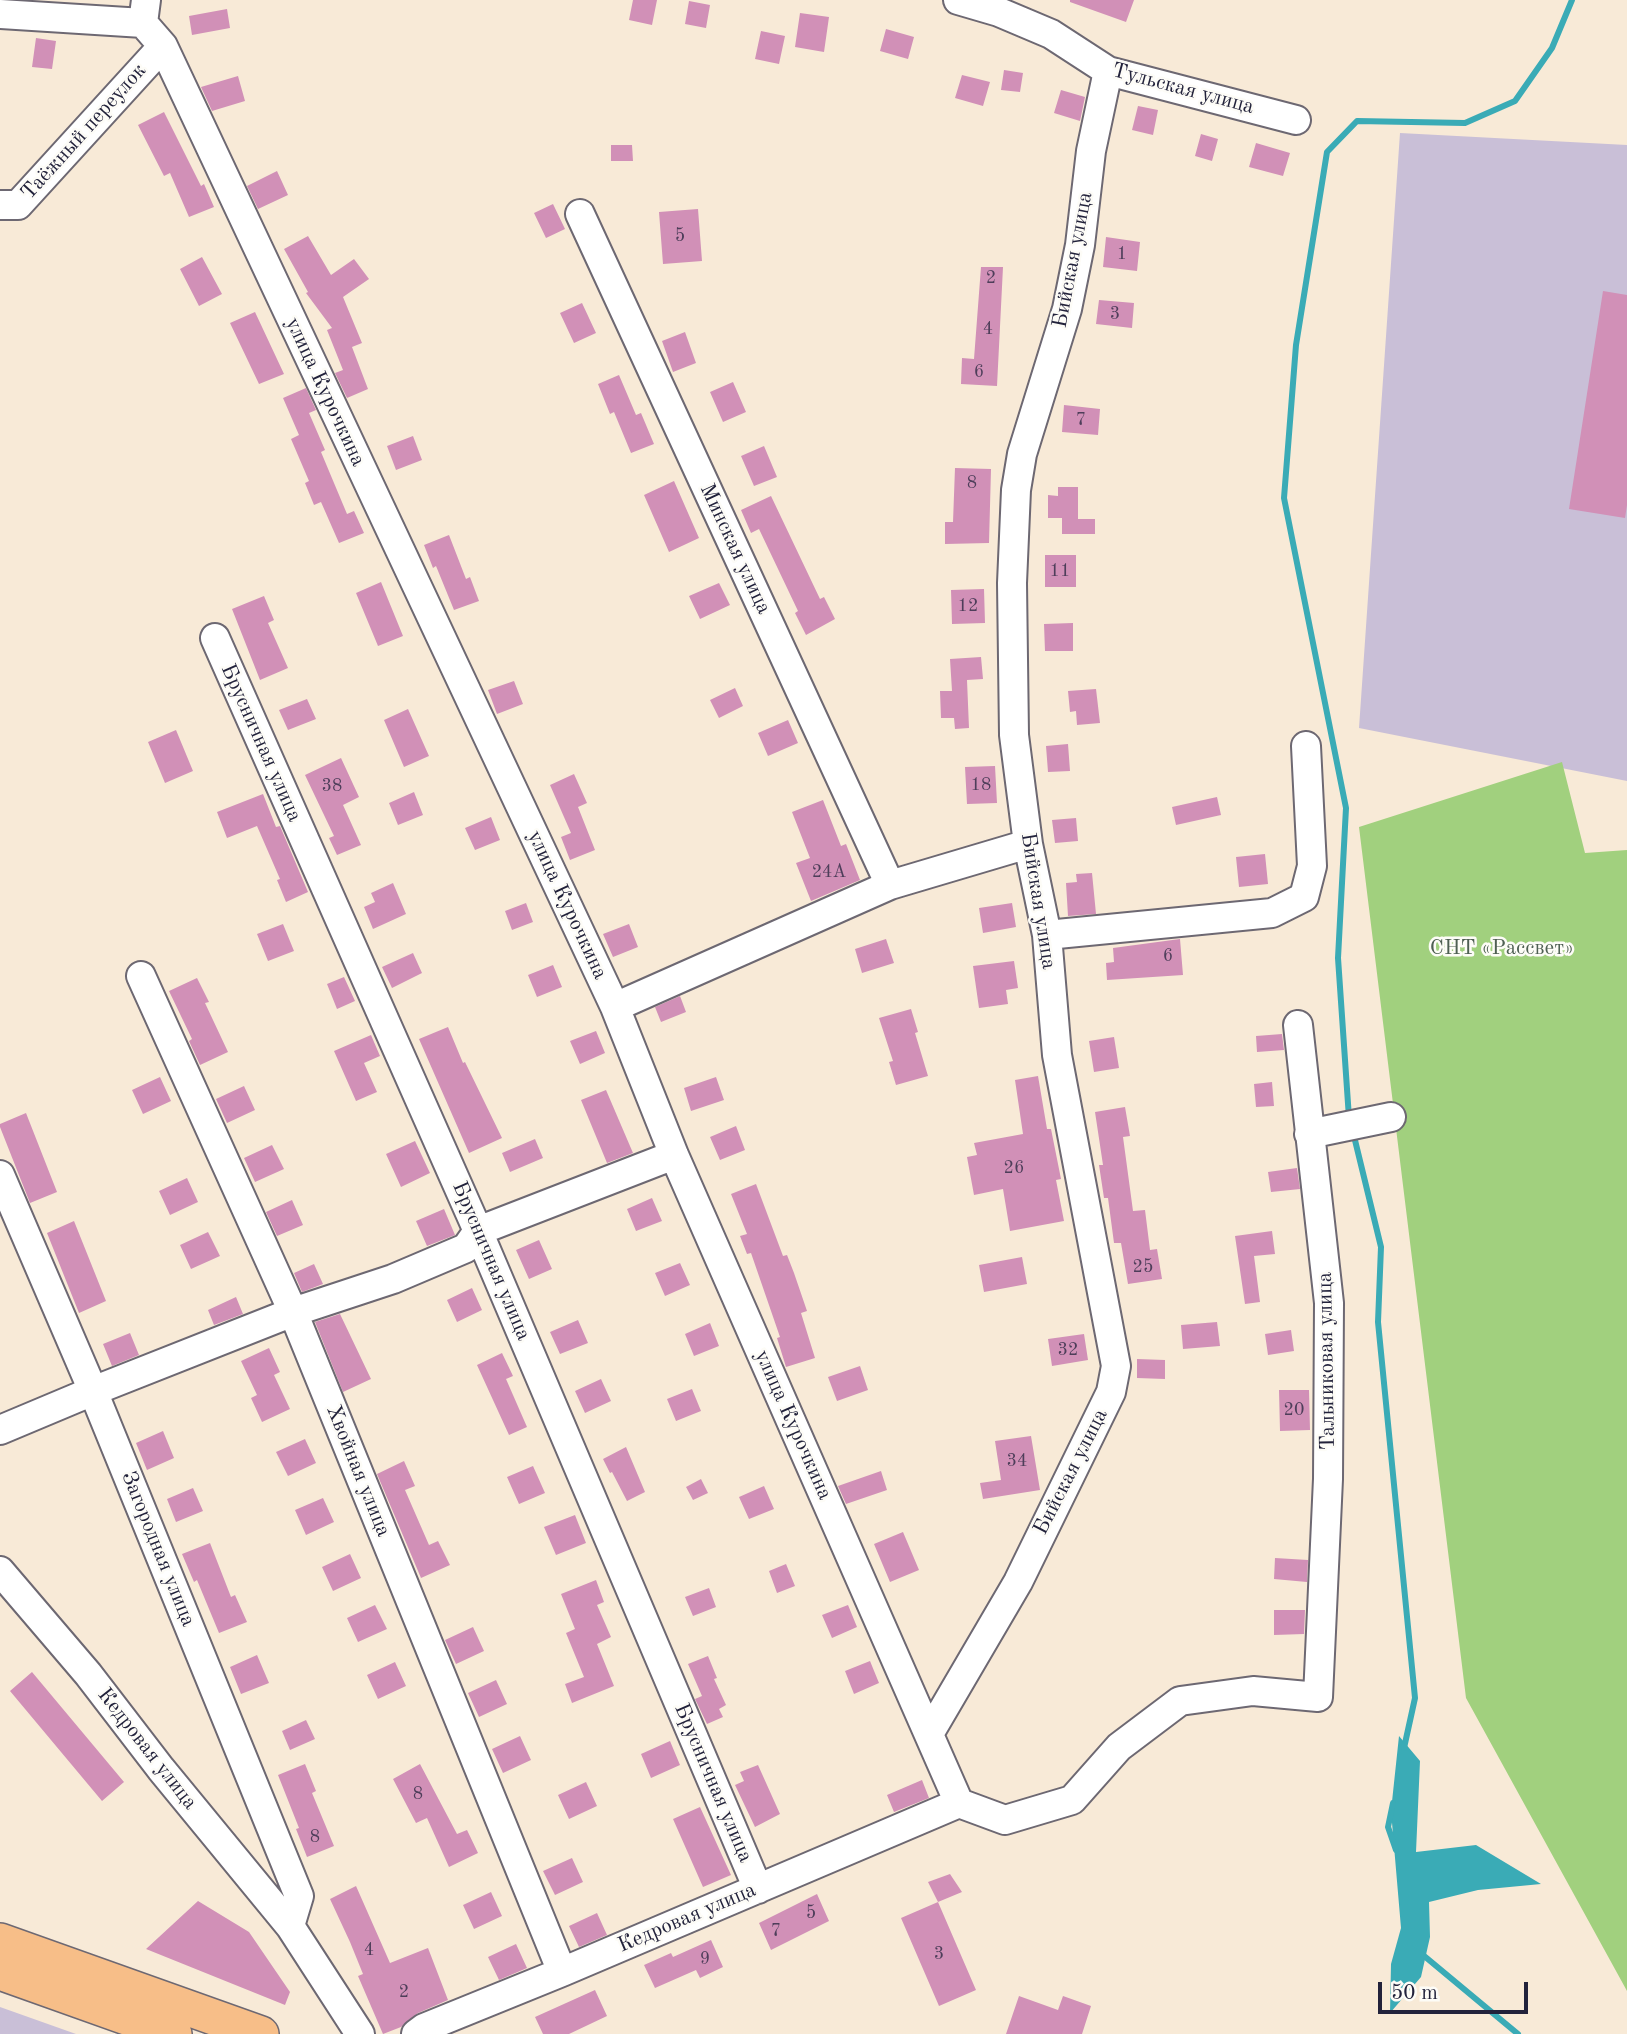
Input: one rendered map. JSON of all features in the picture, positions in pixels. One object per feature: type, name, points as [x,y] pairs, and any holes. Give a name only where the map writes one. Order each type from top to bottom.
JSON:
[{"type":"main road","points":[[0,1941],[261,2034]]},
{"type":"main road","points":[[0,1972],[174,2034]]},
{"type":"street","name":"Тульская улица","points":[[958,0],[999,12],[1051,34],[1108,71],[1296,121]]},
{"type":"street","name":"улица Курочкина","points":[[0,14],[144,12],[163,46],[615,1007],[674,1155],[959,1803]]},
{"type":"street","name":"Таёжный переулок","points":[[0,205],[18,205],[163,46]]},
{"type":"street","name":"Бийская улица","points":[[929,1734],[1018,1582],[1111,1392],[1116,1366],[1057,1055],[1047,935],[1028,844],[1014,736],[1013,583],[1016,490],[1022,454],[1067,309],[1080,245],[1091,151],[1108,71]]},
{"type":"street","name":"Минская улица","points":[[580,214],[890,885]]},
{"type":"street","name":"Брусничная улица","points":[[215,638],[478,1231],[758,1888]]},
{"type":"street","points":[[1047,935],[1272,913],[1304,897],[1312,866],[1306,746]]},
{"type":"street","points":[[615,1007],[890,885],[1028,844]]},
{"type":"street","name":"Хвойная улица","points":[[141,976],[293,1312],[562,1972]]},
{"type":"street","name":"Тальниковая улица","points":[[959,1803],[1005,1821],[1072,1800],[1119,1747],[1180,1701],[1253,1691],[1318,1698],[1328,1479],[1329,1303],[1298,1025]]},
{"type":"street","points":[[1309,1134],[1391,1116]]},
{"type":"street","points":[[0,1430],[293,1312],[393,1279],[466,1248],[478,1231],[674,1155]]},
{"type":"street","name":"Загородная улица","points":[[0,1175],[93,1391],[299,1896],[290,1926]]},
{"type":"street","name":"Кедровая улица","points":[[0,1571],[88,1674],[161,1769],[290,1926],[360,2034]]},
{"type":"street","name":"Кедровая улица","points":[[416,2034],[424,2028],[959,1803]]},
{"type":"shaded area","points":[[1400,133],[1627,145],[1627,781],[1359,728]]},
{"type":"shaded area","points":[[0,2007],[76,2034],[0,2034]]},
{"type":"green space","name":"СНТ «Рассвет»","points":[[1562,762],[1585,853],[1627,850],[1627,1991],[1466,1698],[1359,827]]},
{"type":"water","points":[[1399,1736],[1420,1761],[1416,1852],[1476,1845],[1541,1884],[1478,1890],[1429,1902],[1430,1937],[1421,1977],[1390,2013],[1391,1964],[1401,1928],[1391,1811]]},
{"type":"building","points":[[633,0],[657,0],[652,25],[629,20]]},
{"type":"building","points":[[1070,0],[1134,0],[1126,22]]},
{"type":"building","points":[[689,1],[710,5],[706,28],[685,24]]},
{"type":"building","points":[[227,9],[230,28],[192,35],[189,16]]},
{"type":"building","points":[[800,13],[829,17],[824,52],[795,47]]},
{"type":"building","points":[[886,29],[914,37],[908,59],[880,51]]},
{"type":"building","points":[[761,31],[785,36],[779,64],[755,59]]},
{"type":"building","points":[[36,38],[56,41],[52,69],[32,67]]},
{"type":"building","points":[[1004,70],[1023,73],[1020,92],[1001,90]]},
{"type":"building","points":[[962,75],[990,82],[983,106],[955,98]]},
{"type":"building","points":[[238,76],[245,101],[212,111],[201,87]]},
{"type":"building","points":[[1061,90],[1085,97],[1080,121],[1054,113]]},
{"type":"building","points":[[1138,106],[1158,110],[1153,135],[1132,130]]},
{"type":"building","points":[[164,112],[214,207],[189,217],[170,173],[164,176],[138,125]]},
{"type":"building","points":[[1201,134],[1218,139],[1212,161],[1195,156]]},
{"type":"building","points":[[1256,143],[1290,153],[1283,176],[1249,167]]},
{"type":"building","points":[[611,145],[632,145],[633,161],[611,161]]},
{"type":"building","points":[[277,171],[288,195],[258,209],[247,186]]},
{"type":"building","points":[[553,204],[565,229],[546,238],[534,213]]},
{"type":"building","points":[[698,209],[702,261],[663,264],[659,212]]},
{"type":"building","points":[[308,236],[331,275],[354,259],[369,279],[343,297],[362,343],[352,347],[368,389],[347,398],[335,373],[343,370],[327,330],[332,328],[306,293],[308,292],[284,249]]},
{"type":"building","points":[[1106,237],[1140,242],[1137,271],[1103,267]]},
{"type":"building","points":[[202,257],[222,294],[199,306],[180,269]]},
{"type":"building","points":[[981,267],[1003,267],[997,386],[961,384],[962,358],[974,359]]},
{"type":"building","points":[[1603,291],[1627,295],[1625,518],[1569,509]]},
{"type":"building","points":[[1099,300],[1134,303],[1132,328],[1096,324]]},
{"type":"building","points":[[582,303],[596,333],[574,343],[560,313]]},
{"type":"building","points":[[255,312],[284,374],[259,384],[230,323]]},
{"type":"building","points":[[685,332],[696,363],[673,372],[662,341]]},
{"type":"building","points":[[619,375],[636,415],[641,413],[654,444],[631,453],[614,412],[610,414],[598,384]]},
{"type":"building","points":[[733,382],[746,412],[723,422],[710,392]]},
{"type":"building","points":[[306,388],[316,410],[309,413],[325,450],[321,452],[347,514],[354,511],[364,533],[339,543],[321,502],[314,505],[305,483],[309,481],[291,439],[299,435],[283,398]]},
{"type":"building","points":[[1064,405],[1100,409],[1098,435],[1062,432]]},
{"type":"building","points":[[413,436],[422,460],[396,470],[387,446]]},
{"type":"building","points":[[764,446],[777,477],[754,486],[741,456]]},
{"type":"building","points":[[955,468],[991,469],[989,543],[945,544],[945,522],[953,522]]},
{"type":"building","points":[[674,481],[699,538],[669,552],[644,495]]},
{"type":"building","points":[[1058,487],[1078,487],[1078,519],[1095,519],[1095,534],[1062,534],[1062,518],[1048,518],[1048,495],[1058,496]]},
{"type":"building","points":[[771,496],[820,599],[824,597],[835,619],[806,635],[795,613],[798,611],[759,529],[751,533],[741,510]]},
{"type":"building","points":[[449,535],[466,579],[470,577],[479,601],[454,610],[424,545]]},
{"type":"building","points":[[1045,555],[1076,555],[1076,587],[1045,587]]},
{"type":"building","points":[[381,582],[403,636],[378,646],[356,593]]},
{"type":"building","points":[[719,583],[730,605],[700,619],[689,596]]},
{"type":"building","points":[[984,589],[985,623],[952,624],[951,590]]},
{"type":"building","points":[[264,596],[274,620],[268,623],[288,668],[260,680],[232,609]]},
{"type":"building","points":[[1073,623],[1073,651],[1045,651],[1044,624]]},
{"type":"building","points":[[981,657],[983,679],[967,680],[969,728],[955,729],[954,718],[941,718],[940,691],[952,691],[950,659]]},
{"type":"building","points":[[514,681],[523,704],[497,714],[488,690]]},
{"type":"building","points":[[735,688],[743,706],[719,718],[710,700]]},
{"type":"building","points":[[1096,689],[1100,723],[1077,725],[1076,711],[1070,712],[1068,691]]},
{"type":"building","points":[[307,699],[316,719],[288,730],[279,710]]},
{"type":"building","points":[[408,709],[429,756],[404,767],[384,720]]},
{"type":"building","points":[[788,720],[798,743],[768,756],[758,733]]},
{"type":"building","points":[[176,730],[193,771],[165,783],[148,742]]},
{"type":"building","points":[[1068,744],[1070,771],[1048,772],[1046,746]]},
{"type":"building","points":[[341,758],[359,797],[343,805],[361,845],[337,855],[329,838],[334,836],[305,775]]},
{"type":"building","points":[[995,766],[997,803],[967,804],[965,767]]},
{"type":"building","points":[[574,774],[587,803],[578,807],[595,850],[570,860],[561,837],[571,833],[550,785]]},
{"type":"building","points":[[414,792],[423,815],[398,825],[389,803]]},
{"type":"building","points":[[263,794],[308,892],[286,902],[277,880],[280,879],[257,826],[227,838],[217,812]]},
{"type":"building","points":[[1217,797],[1221,815],[1176,825],[1172,807]]},
{"type":"building","points":[[823,800],[841,846],[846,844],[860,880],[811,901],[796,863],[810,858],[792,812]]},
{"type":"building","points":[[491,817],[500,840],[475,850],[465,828]]},
{"type":"building","points":[[1076,818],[1078,841],[1055,843],[1052,820]]},
{"type":"building","points":[[1265,854],[1268,884],[1239,887],[1236,857]]},
{"type":"building","points":[[1092,873],[1096,914],[1068,916],[1066,883],[1077,882],[1076,874]]},
{"type":"building","points":[[393,883],[406,914],[373,929],[364,907],[375,902],[371,893]]},
{"type":"building","points":[[526,903],[533,922],[512,930],[505,911]]},
{"type":"building","points":[[1012,903],[1016,927],[983,933],[979,908]]},
{"type":"building","points":[[283,924],[294,951],[268,961],[257,934]]},
{"type":"building","points":[[629,924],[638,947],[613,957],[603,934]]},
{"type":"building","points":[[886,939],[894,963],[862,973],[855,949]]},
{"type":"building","points":[[1180,939],[1183,975],[1107,980],[1106,963],[1114,962],[1113,948]]},
{"type":"building","points":[[413,953],[422,973],[392,988],[382,967]]},
{"type":"building","points":[[1014,961],[1018,988],[1006,990],[1008,1004],[979,1008],[973,966]]},
{"type":"building","points":[[553,965],[562,987],[537,997],[528,975]]},
{"type":"building","points":[[344,977],[355,1001],[337,1009],[327,984]]},
{"type":"building","points":[[197,978],[209,1002],[205,1003],[228,1052],[200,1065],[189,1041],[192,1039],[169,991]]},
{"type":"building","points":[[680,996],[686,1012],[661,1022],[655,1007]]},
{"type":"building","points":[[911,1009],[928,1076],[896,1085],[889,1062],[893,1061],[879,1018]]},
{"type":"building","points":[[448,1027],[463,1063],[465,1062],[502,1138],[469,1153],[419,1039]]},
{"type":"building","points":[[596,1031],[605,1053],[580,1064],[570,1041]]},
{"type":"building","points":[[1282,1034],[1284,1050],[1257,1052],[1256,1036]]},
{"type":"building","points":[[371,1035],[380,1056],[364,1063],[377,1092],[356,1101],[334,1051]]},
{"type":"building","points":[[1114,1037],[1119,1068],[1094,1072],[1089,1041]]},
{"type":"building","points":[[1038,1076],[1047,1129],[1051,1129],[1061,1179],[1056,1180],[1064,1221],[1010,1231],[1003,1189],[974,1195],[967,1157],[977,1155],[974,1143],[1023,1134],[1015,1080]]},
{"type":"building","points":[[160,1077],[171,1101],[143,1114],[132,1090]]},
{"type":"building","points":[[716,1077],[724,1100],[691,1111],[684,1088]]},
{"type":"building","points":[[1272,1082],[1274,1106],[1256,1107],[1254,1084]]},
{"type":"building","points":[[244,1086],[255,1110],[227,1123],[216,1099]]},
{"type":"building","points":[[606,1090],[633,1153],[607,1163],[581,1100]]},
{"type":"building","points":[[1125,1107],[1130,1136],[1123,1137],[1133,1211],[1145,1210],[1150,1250],[1157,1249],[1162,1279],[1128,1284],[1121,1243],[1114,1243],[1108,1198],[1104,1198],[1099,1165],[1103,1165],[1095,1112]]},
{"type":"building","points":[[26,1113],[57,1192],[30,1203],[0,1127],[0,1124]]},
{"type":"building","points":[[736,1126],[745,1150],[720,1160],[710,1137]]},
{"type":"building","points":[[535,1139],[543,1158],[510,1172],[502,1153]]},
{"type":"building","points":[[415,1141],[430,1173],[401,1187],[386,1154]]},
{"type":"building","points":[[272,1145],[284,1169],[255,1182],[244,1158]]},
{"type":"building","points":[[1297,1168],[1300,1189],[1271,1192],[1268,1172]]},
{"type":"building","points":[[187,1178],[198,1202],[170,1215],[159,1191]]},
{"type":"building","points":[[756,1184],[783,1256],[787,1255],[807,1311],[801,1313],[815,1358],[786,1367],[777,1338],[780,1337],[751,1253],[747,1254],[740,1236],[747,1234],[731,1194]]},
{"type":"building","points":[[652,1198],[662,1221],[636,1231],[627,1209]]},
{"type":"building","points":[[292,1200],[303,1225],[277,1236],[266,1212]]},
{"type":"building","points":[[444,1209],[455,1235],[427,1246],[416,1221]]},
{"type":"building","points":[[74,1221],[106,1301],[79,1313],[47,1233]]},
{"type":"building","points":[[1272,1231],[1275,1254],[1254,1256],[1260,1302],[1245,1304],[1235,1236]]},
{"type":"building","points":[[208,1232],[220,1256],[191,1269],[180,1245]]},
{"type":"building","points":[[539,1240],[552,1269],[529,1279],[516,1250]]},
{"type":"building","points":[[1022,1257],[1027,1284],[984,1292],[979,1265]]},
{"type":"building","points":[[680,1263],[690,1285],[665,1296],[655,1273]]},
{"type":"building","points":[[314,1264],[323,1284],[302,1292],[294,1273]]},
{"type":"building","points":[[472,1288],[482,1310],[457,1322],[447,1300]]},
{"type":"building","points":[[236,1297],[243,1314],[214,1325],[208,1310]]},
{"type":"building","points":[[340,1314],[371,1379],[343,1392],[315,1322]]},
{"type":"building","points":[[578,1320],[588,1343],[560,1354],[550,1332]]},
{"type":"building","points":[[1217,1322],[1220,1346],[1183,1349],[1181,1325]]},
{"type":"building","points":[[710,1323],[719,1346],[694,1356],[685,1334]]},
{"type":"building","points":[[1291,1330],[1294,1351],[1268,1355],[1265,1334]]},
{"type":"building","points":[[130,1333],[139,1355],[112,1366],[103,1344]]},
{"type":"building","points":[[1084,1334],[1088,1360],[1052,1366],[1048,1339]]},
{"type":"building","points":[[269,1348],[280,1372],[274,1375],[290,1409],[262,1422],[251,1398],[257,1395],[241,1361]]},
{"type":"building","points":[[502,1353],[513,1376],[506,1379],[527,1427],[509,1435],[477,1365]]},
{"type":"building","points":[[1137,1359],[1165,1360],[1165,1379],[1137,1378]]},
{"type":"building","points":[[860,1366],[868,1390],[837,1401],[828,1377]]},
{"type":"building","points":[[601,1379],[611,1401],[585,1413],[575,1391]]},
{"type":"building","points":[[692,1389],[701,1411],[676,1421],[667,1399]]},
{"type":"building","points":[[1279,1390],[1309,1390],[1310,1430],[1280,1431]]},
{"type":"building","points":[[163,1431],[174,1458],[147,1470],[136,1443]]},
{"type":"building","points":[[1031,1436],[1040,1490],[983,1499],[980,1483],[1001,1480],[995,1441]]},
{"type":"building","points":[[305,1439],[316,1463],[288,1476],[276,1452]]},
{"type":"building","points":[[626,1447],[645,1492],[627,1501],[603,1459]]},
{"type":"building","points":[[404,1461],[415,1486],[405,1490],[429,1545],[438,1541],[450,1565],[421,1578],[377,1474]]},
{"type":"building","points":[[533,1466],[545,1493],[519,1504],[507,1477]]},
{"type":"building","points":[[881,1471],[887,1490],[846,1504],[838,1486]]},
{"type":"building","points":[[701,1479],[708,1493],[693,1500],[686,1487]]},
{"type":"building","points":[[764,1486],[774,1509],[749,1519],[739,1497]]},
{"type":"building","points":[[193,1488],[203,1511],[176,1522],[167,1499]]},
{"type":"building","points":[[323,1498],[334,1522],[306,1535],[295,1510]]},
{"type":"building","points":[[575,1515],[586,1543],[556,1555],[544,1527]]},
{"type":"building","points":[[903,1532],[919,1570],[890,1582],[874,1544]]},
{"type":"building","points":[[210,1543],[231,1597],[235,1595],[247,1622],[219,1633],[197,1580],[194,1582],[182,1554]]},
{"type":"building","points":[[350,1554],[361,1578],[333,1591],[322,1567]]},
{"type":"building","points":[[1275,1558],[1308,1560],[1307,1582],[1274,1579]]},
{"type":"building","points":[[786,1564],[795,1586],[777,1593],[769,1571]]},
{"type":"building","points":[[596,1580],[604,1602],[597,1605],[611,1637],[597,1644],[614,1686],[572,1703],[565,1684],[584,1677],[566,1633],[575,1629],[561,1594]]},
{"type":"building","points":[[709,1588],[716,1607],[693,1616],[685,1597]]},
{"type":"building","points":[[375,1605],[387,1629],[358,1642],[347,1618]]},
{"type":"building","points":[[848,1605],[857,1627],[832,1638],[822,1615]]},
{"type":"building","points":[[1274,1610],[1305,1610],[1304,1634],[1274,1635]]},
{"type":"building","points":[[473,1627],[484,1651],[456,1664],[445,1640]]},
{"type":"building","points":[[257,1655],[269,1683],[241,1694],[230,1667]]},
{"type":"building","points":[[708,1656],[717,1678],[714,1679],[726,1705],[719,1709],[723,1717],[707,1724],[695,1699],[702,1696],[688,1664]]},
{"type":"building","points":[[870,1661],[879,1683],[854,1694],[845,1671]]},
{"type":"building","points":[[395,1662],[406,1686],[378,1699],[367,1675]]},
{"type":"building","points":[[32,1672],[124,1782],[102,1801],[10,1691]]},
{"type":"building","points":[[496,1680],[507,1704],[479,1717],[468,1693]]},
{"type":"building","points":[[306,1720],[315,1739],[290,1750],[282,1731]]},
{"type":"building","points":[[520,1736],[531,1760],[503,1773],[492,1749]]},
{"type":"building","points":[[670,1741],[680,1765],[651,1778],[641,1754]]},
{"type":"building","points":[[305,1764],[316,1791],[312,1793],[334,1846],[307,1857],[296,1829],[299,1828],[278,1775]]},
{"type":"building","points":[[420,1764],[457,1834],[467,1830],[478,1853],[449,1867],[427,1818],[416,1823],[393,1779]]},
{"type":"building","points":[[758,1765],[780,1814],[755,1827],[735,1785],[744,1781],[740,1772]]},
{"type":"building","points":[[922,1780],[929,1798],[894,1812],[887,1795]]},
{"type":"building","points":[[586,1782],[597,1806],[569,1819],[558,1795]]},
{"type":"building","points":[[700,1807],[731,1875],[703,1887],[673,1819]]},
{"type":"building","points":[[572,1858],[583,1882],[555,1895],[543,1871]]},
{"type":"building","points":[[950,1874],[962,1892],[938,1902],[928,1882]]},
{"type":"building","points":[[356,1886],[390,1963],[428,1948],[448,2000],[418,2013],[401,2027],[383,2034],[358,1976],[363,1974],[330,1899]]},
{"type":"building","points":[[491,1892],[502,1916],[474,1929],[463,1905]]},
{"type":"building","points":[[817,1894],[829,1921],[771,1950],[759,1923]]},
{"type":"building","points":[[198,1901],[249,1932],[290,1992],[285,2005],[146,1949]]},
{"type":"building","points":[[938,1902],[976,1990],[939,2006],[901,1918]]},
{"type":"building","points":[[597,1913],[607,1935],[579,1947],[569,1926]]},
{"type":"building","points":[[711,1940],[723,1967],[700,1978],[696,1970],[655,1988],[644,1965],[671,1953],[673,1957]]},
{"type":"building","points":[[516,1944],[527,1968],[499,1980],[488,1957]]},
{"type":"building","points":[[595,1990],[607,2016],[569,2034],[543,2034],[535,2017]]},
{"type":"building","points":[[1019,1996],[1058,2010],[1063,1996],[1091,2006],[1082,2034],[1006,2034]]},
{"type":"waterway","points":[[1349,1118],[1338,958],[1346,808],[1284,498],[1296,345],[1327,152],[1357,121],[1465,123],[1515,101],[1552,48],[1572,0]]},
{"type":"waterway","points":[[1353,1132],[1381,1247],[1378,1322],[1415,1698],[1404,1748]]},
{"type":"waterway","points":[[1393,1803],[1388,1827],[1396,1850]]},
{"type":"waterway","points":[[1423,1955],[1518,2034]]}]
